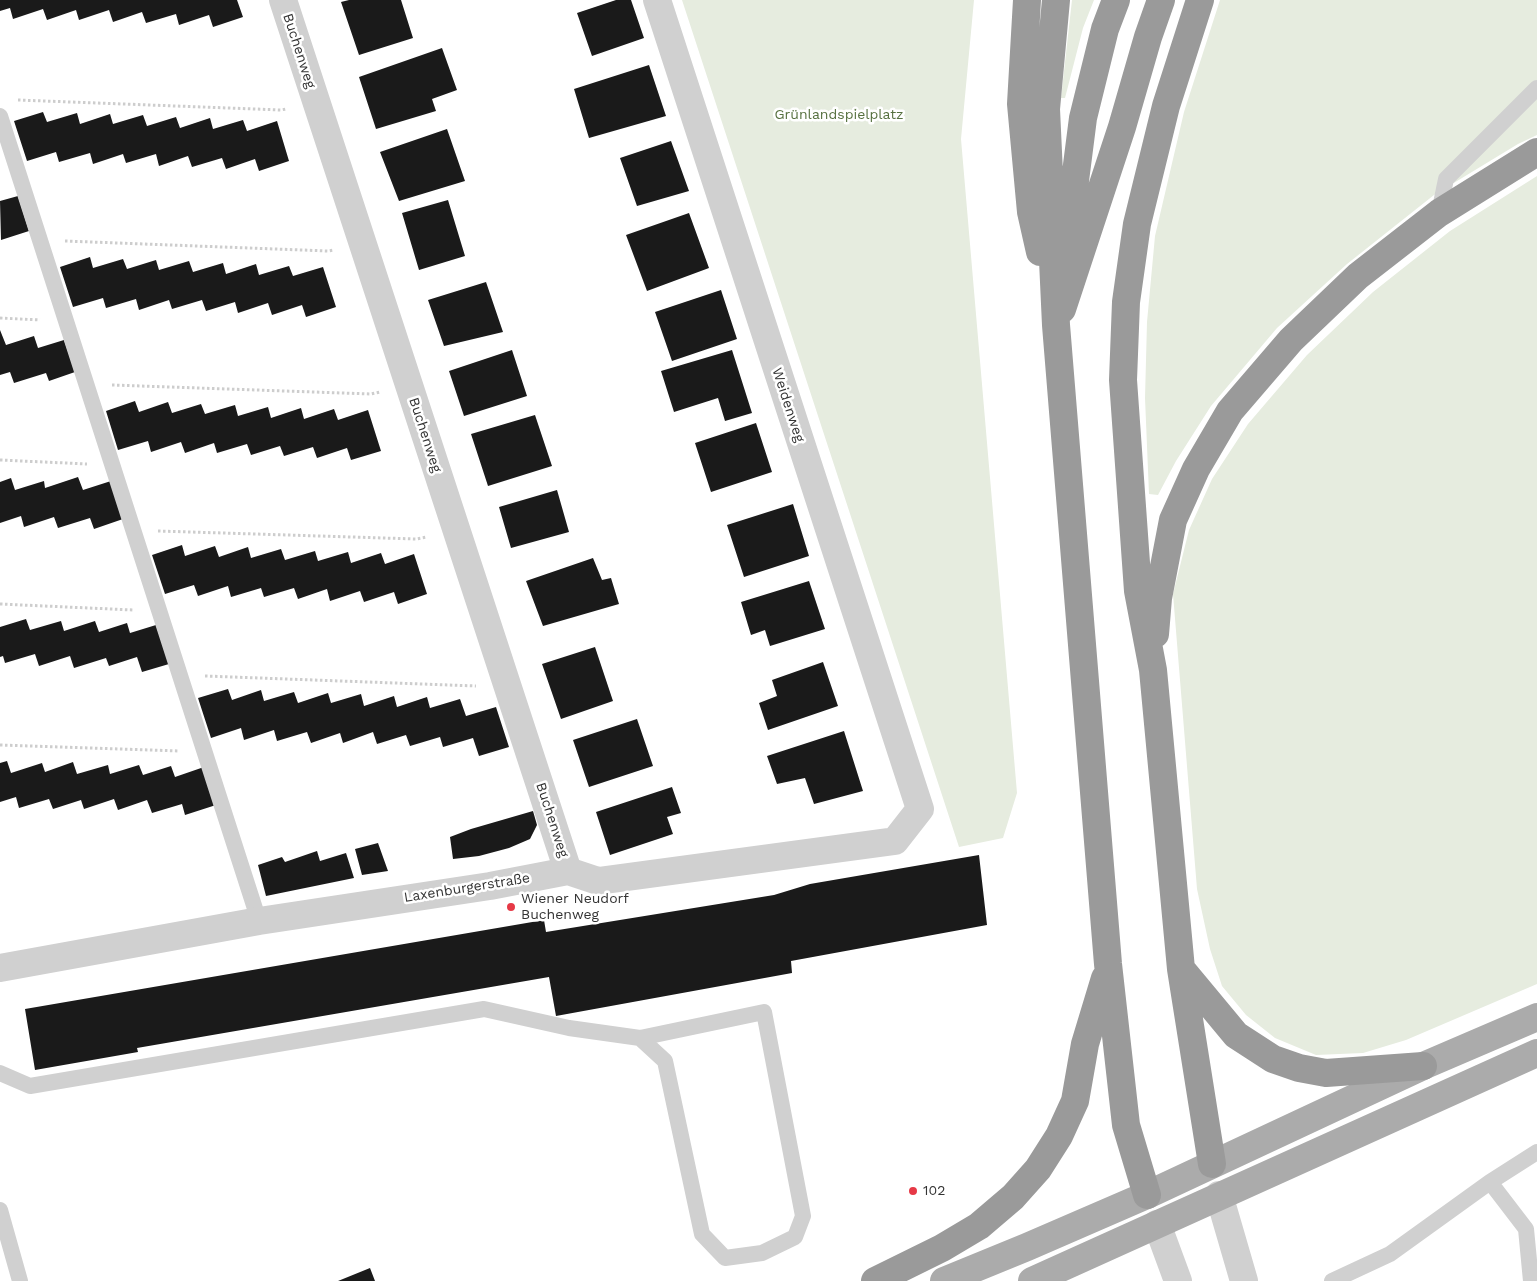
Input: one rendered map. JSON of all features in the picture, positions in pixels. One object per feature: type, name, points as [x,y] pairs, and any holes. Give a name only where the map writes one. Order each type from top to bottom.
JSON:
[{"type":"highway","points":[[1027,0],[1021,104],[1031,212],[1056,324]]},
{"type":"highway","points":[[1056,0],[1046,109],[1056,324],[1108,964],[1126,1125],[1147,1194]]},
{"type":"highway","points":[[1056,324],[1083,118],[1105,29],[1116,0]]},
{"type":"highway","points":[[1056,324],[1122,127],[1148,37],[1162,0]]},
{"type":"highway","points":[[1200,0],[1166,106],[1137,224],[1126,302],[1124,380],[1138,591],[1153,670],[1181,969],[1212,1164]]},
{"type":"highway","points":[[1153,670],[1158,598],[1173,520],[1196,469],[1230,411],[1291,340],[1358,276],[1439,213],[1537,152]]},
{"type":"highway","points":[[875,1281],[942,1248],[979,1226],[1013,1197],[1038,1169],[1059,1136],[1075,1101],[1085,1044],[1108,964]]},
{"type":"highway","points":[[1181,969],[1236,1035],[1273,1059],[1300,1068],[1326,1073],[1423,1066]]},
{"type":"main road","points":[[944,1281],[1147,1194],[1423,1066],[1537,1017]]},
{"type":"main road","points":[[1032,1281],[1537,1053]]},
{"type":"main road","points":[[1212,1164],[1219,1195]]},
{"type":"main road","points":[[1147,1194],[1157,1224]]},
{"type":"street","name":"Buchenweg","points":[[283,0],[568,871]]},
{"type":"street","name":"Weidenweg","points":[[657,0],[920,810]]},
{"type":"street","name":"Laxenburgerstraße","points":[[0,968],[259,922],[490,886],[568,871],[598,881],[895,841],[920,810]]},
{"type":"street","points":[[1219,1195],[1244,1281]]},
{"type":"street","points":[[1157,1224],[1178,1281]]},
{"type":"lane","points":[[1439,213],[1446,179],[1537,88]]},
{"type":"lane","points":[[0,116],[259,922]]},
{"type":"lane","points":[[0,1072],[30,1086],[484,1009],[569,1028],[640,1038],[764,1012],[803,1216],[795,1237],[762,1253],[726,1258],[702,1234],[664,1061],[640,1038]]},
{"type":"lane","points":[[1332,1281],[1390,1254],[1490,1182],[1537,1152]]},
{"type":"lane","points":[[1490,1182],[1526,1229],[1531,1281]]},
{"type":"lane","points":[[0,1210],[20,1281]]},
{"type":"path","points":[[10,100],[281,110],[316,100]]},
{"type":"path","points":[[40,240],[328,251],[362,243]]},
{"type":"path","points":[[0,318],[66,321]]},
{"type":"path","points":[[86,384],[371,394],[408,384]]},
{"type":"path","points":[[0,460],[112,465]]},
{"type":"path","points":[[133,530],[416,539],[456,531]]},
{"type":"path","points":[[0,604],[159,611]]},
{"type":"path","points":[[180,675],[508,687]]},
{"type":"path","points":[[0,745],[204,752]]},
{"type":"green space","name":"Grünlandspielplatz","points":[[682,0],[974,0],[961,139],[1017,793],[1003,838],[959,847]]},
{"type":"green space","points":[[1072,0],[1094,0],[1083,28],[1065,98],[1061,98]]},
{"type":"green space","points":[[1220,0],[1537,0],[1537,135],[1518,144],[1434,195],[1347,264],[1277,328],[1211,406],[1176,461],[1158,495],[1149,494],[1145,398],[1147,322],[1155,236],[1184,112]]},
{"type":"green space","points":[[1537,176],[1537,984],[1406,1040],[1363,1053],[1316,1055],[1275,1038],[1246,1015],[1222,986],[1210,949],[1197,889],[1173,594],[1189,530],[1212,479],[1248,424],[1307,355],[1373,292],[1450,231]]},
{"type":"building","points":[[0,0],[237,0],[243,17],[213,27],[209,15],[179,25],[176,14],[146,23],[142,12],[113,22],[109,10],[79,20],[76,10],[47,20],[43,9],[13,19],[10,8],[0,11]]},
{"type":"building","points":[[349,0],[401,0],[413,38],[359,55],[341,2]]},
{"type":"building","points":[[616,0],[631,0],[644,38],[592,56],[577,13]]},
{"type":"building","points":[[442,48],[457,90],[432,99],[436,111],[376,129],[359,77]]},
{"type":"building","points":[[649,65],[666,116],[589,138],[574,89]]},
{"type":"building","points":[[43,112],[47,122],[77,113],[80,124],[110,114],[113,124],[143,115],[147,126],[176,117],[180,128],[210,118],[213,129],[243,120],[247,131],[277,121],[289,161],[259,171],[255,159],[226,169],[222,158],[192,167],[188,156],[159,166],[156,154],[126,163],[123,154],[93,164],[90,153],[59,162],[56,152],[27,161],[14,121]]},
{"type":"building","points":[[447,129],[465,181],[399,201],[380,152]]},
{"type":"building","points":[[671,141],[689,191],[637,206],[620,158]]},
{"type":"building","points":[[18,196],[29,231],[1,240],[0,201]]},
{"type":"building","points":[[448,200],[465,256],[419,270],[402,213]]},
{"type":"building","points":[[689,213],[709,268],[647,291],[626,235]]},
{"type":"building","points":[[90,257],[93,268],[123,259],[127,269],[156,260],[159,270],[189,261],[193,272],[223,263],[226,274],[256,264],[259,275],[289,266],[293,276],[323,267],[336,307],[306,317],[302,305],[272,315],[268,303],[238,313],[235,302],[206,311],[202,300],[172,309],[169,300],[139,310],[136,299],[106,308],[103,298],[73,307],[60,267]]},
{"type":"building","points":[[486,282],[503,332],[444,346],[428,300]]},
{"type":"building","points":[[721,290],[737,339],[672,361],[655,312]]},
{"type":"building","points":[[0,330],[6,345],[34,336],[38,348],[64,340],[75,372],[49,381],[46,373],[14,383],[10,372],[0,375]]},
{"type":"building","points":[[512,350],[527,396],[464,416],[449,371]]},
{"type":"building","points":[[732,350],[752,413],[725,421],[718,398],[674,412],[661,371]]},
{"type":"building","points":[[135,401],[139,412],[168,402],[172,413],[201,404],[205,414],[235,405],[238,416],[268,407],[271,418],[301,408],[304,419],[334,409],[338,420],[368,410],[381,451],[351,460],[347,448],[317,458],[313,447],[284,456],[280,446],[251,455],[247,444],[217,453],[214,443],[185,453],[181,442],[151,452],[148,441],[118,450],[106,411]]},
{"type":"building","points":[[535,415],[552,466],[488,486],[471,434]]},
{"type":"building","points":[[756,423],[772,472],[711,492],[695,443]]},
{"type":"building","points":[[78,477],[83,490],[111,481],[123,519],[94,529],[90,518],[58,528],[54,517],[24,527],[21,516],[0,523],[0,482],[11,478],[15,490],[44,481],[45,488]]},
{"type":"building","points":[[557,490],[569,532],[511,548],[499,507]]},
{"type":"building","points":[[793,504],[809,556],[744,577],[727,525]]},
{"type":"building","points":[[182,545],[185,556],[215,546],[219,557],[248,547],[251,558],[281,549],[285,560],[315,551],[318,561],[348,552],[351,563],[381,553],[385,564],[414,554],[427,594],[398,604],[394,592],[364,602],[360,591],[330,601],[327,589],[298,599],[294,588],[264,597],[261,588],[231,597],[228,586],[198,596],[194,585],[165,594],[152,555]]},
{"type":"building","points":[[593,558],[602,580],[611,578],[619,604],[543,626],[526,581]]},
{"type":"building","points":[[809,581],[825,629],[770,646],[765,630],[751,635],[741,602]]},
{"type":"building","points":[[26,619],[30,630],[61,621],[64,631],[95,621],[99,632],[127,623],[130,633],[156,625],[169,664],[142,672],[137,657],[109,666],[106,658],[74,668],[70,656],[39,666],[35,654],[5,663],[3,656],[0,657],[0,627]]},
{"type":"building","points":[[595,647],[613,701],[561,719],[542,664]]},
{"type":"building","points":[[823,662],[838,706],[768,730],[759,703],[777,696],[772,680]]},
{"type":"building","points":[[228,689],[232,700],[261,690],[264,701],[294,692],[298,703],[328,693],[331,703],[361,694],[364,706],[394,696],[397,707],[427,697],[430,708],[460,699],[466,716],[496,707],[509,747],[479,756],[473,738],[443,747],[440,737],[410,746],[406,735],[377,744],[373,732],[343,743],[340,733],[311,743],[307,732],[277,741],[274,730],[244,740],[241,728],[211,738],[198,698]]},
{"type":"building","points":[[637,719],[653,766],[589,787],[573,740]]},
{"type":"building","points":[[844,731],[863,791],[814,804],[805,778],[777,784],[767,756]]},
{"type":"building","points":[[7,761],[11,773],[42,763],[45,772],[73,762],[77,774],[108,765],[110,774],[139,765],[143,775],[171,766],[175,777],[204,767],[216,805],[185,815],[182,804],[152,813],[147,800],[118,810],[114,799],[84,809],[81,800],[53,809],[49,799],[19,808],[16,797],[0,802],[0,763]]},
{"type":"building","points":[[672,787],[681,813],[667,817],[673,834],[610,855],[596,812]]},
{"type":"building","points":[[533,811],[537,825],[530,839],[509,848],[479,856],[453,859],[450,837]]},
{"type":"building","points":[[378,843],[388,871],[362,875],[355,849]]},
{"type":"building","points":[[317,851],[320,861],[346,853],[354,878],[266,896],[258,865],[282,857],[285,862]]},
{"type":"building","points":[[979,855],[987,925],[791,961],[792,973],[556,1016],[549,977],[137,1048],[138,1052],[35,1070],[25,1009],[544,920],[546,932],[774,895],[810,884]]},
{"type":"building","points":[[370,1268],[375,1281],[338,1281]]},
{"type":"place","name":"Wiener Neudorf Buchenweg","points":[[511,907]]},
{"type":"place","name":"102","points":[[913,1191]]}]
